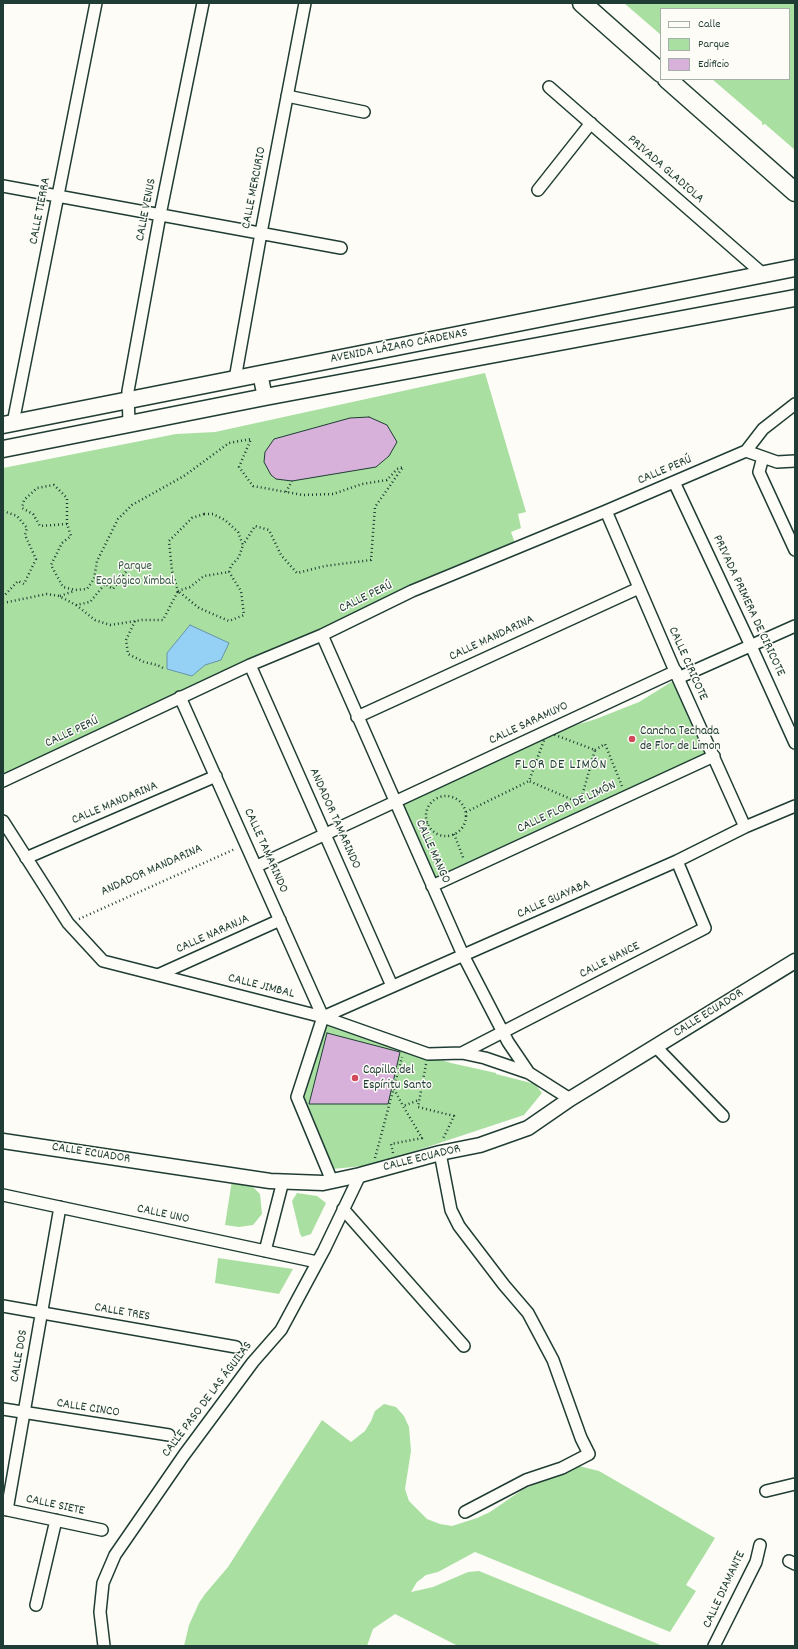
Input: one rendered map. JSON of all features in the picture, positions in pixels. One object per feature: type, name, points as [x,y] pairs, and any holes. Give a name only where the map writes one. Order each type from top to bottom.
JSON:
[{"type":"main road","points":[[582,3],[660,72]]},
{"type":"main road","points":[[600,3],[660,56]]},
{"type":"main road","points":[[669,80],[795,192]]},
{"type":"main road","points":[[687,80],[795,176]]},
{"type":"main road","name":"AVENIDA LÁZARO CÁRDENAS","points":[[8,424],[795,268]]},
{"type":"main road","name":"AVENIDA LÁZARO CÁRDENAS","points":[[3,449],[265,397],[795,298]]},
{"type":"street","name":"CALLE TIERRA","points":[[8,424],[58,196],[96,3]]},
{"type":"street","name":"CALLE VENUS","points":[[129,424],[128,391],[160,215],[203,3]]},
{"type":"street","name":"CALLE MERCURIO","points":[[235,379],[305,3]]},
{"type":"street","name":"PRIVADA GLADIOLA","points":[[549,86],[763,274]]},
{"type":"street","points":[[287,96],[364,112]]},
{"type":"street","points":[[538,190],[591,123]]},
{"type":"street","points":[[3,186],[341,248]]},
{"type":"street","points":[[260,374],[265,397]]},
{"type":"street","name":"CALLE PERÚ","points":[[3,781],[250,664],[322,635],[412,591],[606,511],[746,451],[763,429],[795,404]]},
{"type":"street","points":[[746,451],[777,462],[795,461]]},
{"type":"street","points":[[763,457],[759,472],[795,550]]},
{"type":"street","name":"PRIVADA PRIMERA DE CIRICOTE","points":[[674,482],[795,743]]},
{"type":"street","name":"CALLE CIRICOTE","points":[[606,511],[745,827]]},
{"type":"street","name":"CALLE MANDARINA","points":[[357,717],[639,588]]},
{"type":"street","name":"CALLE SARAMUYO","points":[[395,803],[547,732],[677,674],[751,646],[795,626]]},
{"type":"street","name":"CALLE MANGO","points":[[322,635],[463,955],[503,1032],[529,1073]]},
{"type":"street","name":"ANDADOR TAMARINDO","points":[[250,664],[392,986]]},
{"type":"street","name":"CALLE TAMARINDO","points":[[180,697],[257,866],[323,1017]]},
{"type":"street","name":"CALLE FLOR DE LIMÓN","points":[[432,886],[714,756]]},
{"type":"street","name":"CALLE MANDARINA","points":[[26,858],[216,776]]},
{"type":"street","points":[[257,866],[395,803]]},
{"type":"street","name":"CALLE GUAYABA","points":[[323,1017],[677,861],[745,827],[795,806]]},
{"type":"street","name":"CALLE JIMBAL","points":[[3,821],[68,923],[103,961],[323,1017],[428,1054],[462,1053],[485,1058],[529,1073],[570,1098]]},
{"type":"street","name":"CALLE NANCE","points":[[462,1053],[705,928],[677,861]]},
{"type":"street","name":"CALLE NARANJA","points":[[158,975],[280,920]]},
{"type":"street","name":"CALLE ECUADOR","points":[[3,1140],[270,1181],[323,1183],[360,1175],[440,1153],[480,1145],[528,1128],[570,1098],[795,961]]},
{"type":"street","points":[[323,1017],[297,1097],[332,1181]]},
{"type":"street","points":[[656,1047],[723,1116]]},
{"type":"street","points":[[440,1153],[451,1210],[459,1226],[504,1285],[528,1313],[553,1360],[589,1454],[562,1468],[526,1480],[465,1512]]},
{"type":"street","name":"CALLE PASO DE LAS ÁGUILAS","points":[[104,1646],[100,1612],[103,1583],[115,1555],[184,1455],[243,1374],[281,1330],[360,1175]]},
{"type":"street","points":[[265,1251],[283,1181]]},
{"type":"street","name":"CALLE UNO","points":[[3,1195],[317,1262]]},
{"type":"street","name":"CALLE DOS","points":[[5,1509],[24,1413],[60,1207]]},
{"type":"street","points":[[343,1209],[464,1346]]},
{"type":"street","name":"CALLE TRES","points":[[3,1306],[236,1346]]},
{"type":"street","name":"CALLE CINCO","points":[[3,1409],[169,1435]]},
{"type":"street","points":[[766,1491],[795,1484]]},
{"type":"street","name":"CALLE SIETE","points":[[5,1509],[102,1530]]},
{"type":"street","points":[[36,1605],[56,1520]]},
{"type":"street","name":"CALLE DIAMANTE","points":[[717,1645],[756,1562],[760,1544]]},
{"type":"path","points":[[59,596],[75,590],[87,589],[94,579],[97,561],[118,519],[132,505],[184,476],[229,443],[251,439],[239,467],[253,486],[303,495],[333,494],[362,484],[387,480],[397,469],[403,467],[375,508],[371,560],[325,566],[297,573],[281,555],[269,530],[256,526],[243,545],[239,557],[228,572]]},
{"type":"path","points":[[286,492],[292,481]]},
{"type":"path","points":[[68,524],[40,526],[33,514],[22,508],[24,500],[37,488],[54,485],[67,498],[68,524],[71,536],[62,544],[51,565],[63,587],[75,590]]},
{"type":"path","points":[[3,511],[17,516],[27,528],[25,536],[36,558],[24,584],[18,581],[3,597]]},
{"type":"path","points":[[228,572],[241,591],[244,615],[229,621],[199,608],[178,591],[172,571],[169,541],[192,518],[204,514],[213,514],[225,520],[238,532],[243,545]]},
{"type":"path","points":[[76,605],[90,602],[105,584],[113,589],[128,569]]},
{"type":"path","points":[[3,603],[47,594],[59,596],[76,605],[95,620],[110,625],[135,621],[163,620],[178,591],[190,587],[204,576],[228,572]]},
{"type":"path","points":[[135,621],[126,640],[128,654],[144,662],[163,668]]},
{"type":"path","points":[[466,812],[529,781],[547,732],[595,750]]},
{"type":"path","points":[[529,781],[580,803],[595,750],[605,744],[625,797]]},
{"type":"path","points":[[448,796],[460,801],[464,806],[466,812],[464,825],[454,834],[448,836],[436,832],[428,822],[428,809],[436,799],[448,796]]},
{"type":"path","points":[[454,834],[467,870]]},
{"type":"path","name":"ANDADOR MANDARINA","points":[[68,923],[246,844]]},
{"type":"path","points":[[381,1159],[375,1160],[405,1047]]},
{"type":"path","points":[[428,1054],[418,1107],[454,1116],[440,1146],[440,1153]]},
{"type":"path","points":[[394,1089],[422,1138],[391,1144],[394,1157]]},
{"type":"path","points":[[403,1106],[419,1100]]},
{"type":"green space","points":[[624,3],[795,3],[795,150],[765,124],[762,125],[762,122],[713,80],[790,80],[790,8],[660,8],[660,34]]},
{"type":"green space","name":"Parque Ecológico Ximbal","points":[[485,373],[526,512],[518,514],[521,528],[511,532],[517,549],[3,774],[3,468],[176,434],[215,432]]},
{"type":"green space","points":[[676,679],[711,754],[433,884],[398,804],[543,735],[596,719],[639,702]]},
{"type":"green space","points":[[325,1020],[404,1049],[451,1063],[496,1073],[535,1084],[542,1093],[524,1115],[373,1165],[333,1169],[304,1096]]},
{"type":"green space","points":[[232,1180],[253,1187],[260,1194],[262,1214],[253,1225],[239,1227],[225,1225]]},
{"type":"green space","points":[[297,1193],[317,1196],[326,1203],[311,1234],[302,1237],[292,1201]]},
{"type":"green space","points":[[218,1258],[293,1269],[279,1294],[215,1283]]},
{"type":"green space","points":[[384,1404],[396,1407],[404,1416],[409,1427],[411,1451],[405,1489],[409,1501],[427,1519],[440,1524],[452,1526],[477,1518],[490,1512],[522,1490],[571,1467],[579,1466],[599,1471],[715,1538],[686,1585],[696,1591],[670,1632],[475,1552],[438,1572],[426,1575],[417,1582],[411,1592],[433,1587],[468,1572],[479,1571],[663,1646],[458,1646],[395,1614],[373,1629],[367,1646],[184,1646],[189,1625],[199,1603],[228,1567],[322,1420],[351,1442],[365,1431],[375,1411]]},
{"type":"water","points":[[190,625],[229,643],[221,660],[205,665],[192,676],[167,669],[167,653]]},
{"type":"building","points":[[369,417],[387,425],[397,442],[389,456],[376,467],[292,481],[276,479],[271,475],[264,462],[265,452],[274,439],[350,418]]},
{"type":"building","name":"Capilla del Espíritu Santo","points":[[327,1033],[400,1052],[388,1104],[309,1104]]},
{"type":"place","name":"Cancha Techada de Flor de Limon","points":[[632,739]]},
{"type":"place","name":"Capilla del Espíritu Santo","points":[[355,1078]]},
{"type":"district","name":"FLOR DE LIMÓN","points":[[561,766]]}]
